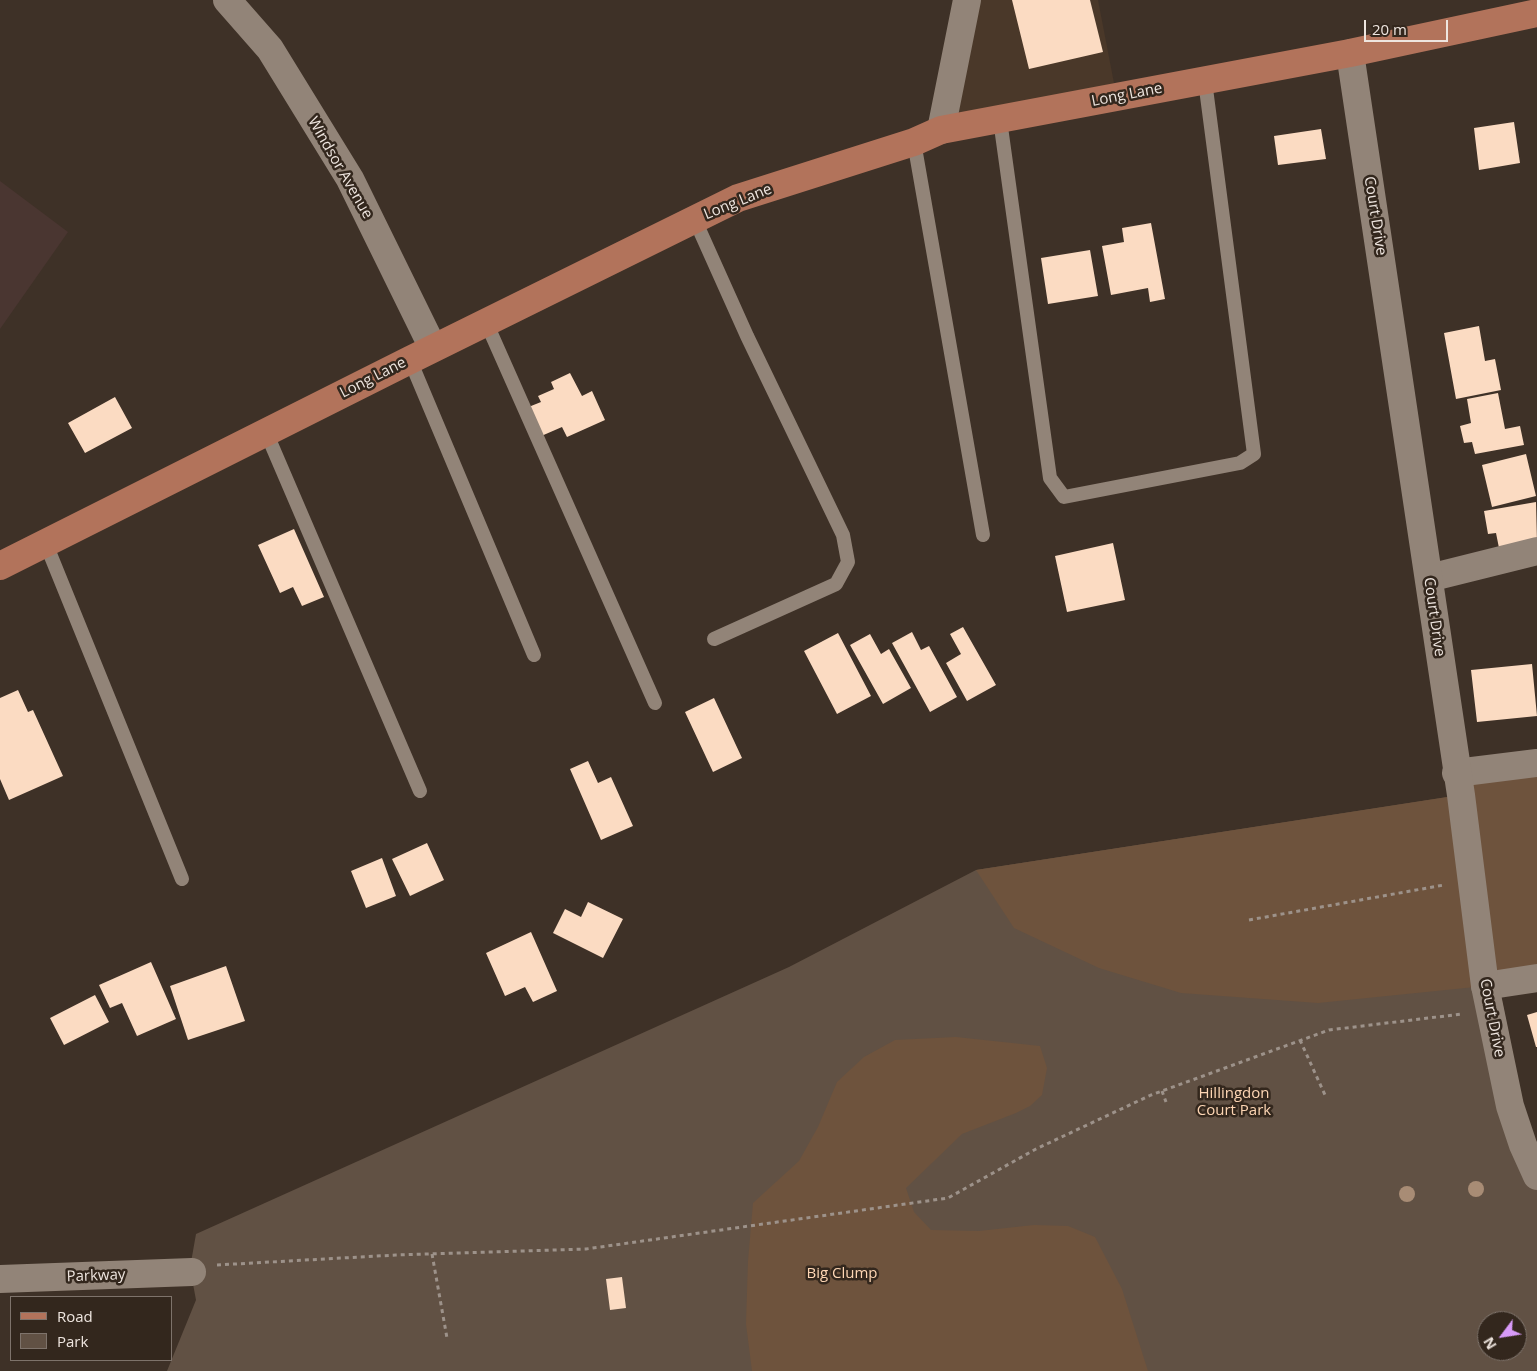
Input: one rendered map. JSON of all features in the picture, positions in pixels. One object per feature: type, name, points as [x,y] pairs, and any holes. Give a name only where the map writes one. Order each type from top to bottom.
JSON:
[{"type":"main road","name":"Long Lane","points":[[0,566],[421,354],[738,198],[914,142],[940,130],[1350,53],[1537,13]]},
{"type":"street","name":"Windsor Avenue","points":[[227,0],[270,49],[350,179],[421,354]]},
{"type":"street","points":[[940,130],[967,0]]},
{"type":"street","name":"Court Drive","points":[[1350,53],[1429,578],[1487,998],[1510,1106],[1523,1145],[1537,1176]]},
{"type":"street","points":[[1429,578],[1537,551]]},
{"type":"street","points":[[1456,774],[1537,763]]},
{"type":"street","points":[[1487,998],[1537,978]]},
{"type":"street","name":"Parkway","points":[[0,1280],[192,1272]]},
{"type":"lane","points":[[1000,120],[1050,478],[1064,497],[1240,463],[1254,454],[1204,81]]},
{"type":"lane","points":[[914,142],[983,534]]},
{"type":"lane","points":[[695,220],[747,336],[843,535],[848,562],[836,584],[714,639]]},
{"type":"lane","points":[[486,322],[656,703]]},
{"type":"lane","points":[[421,354],[534,655]]},
{"type":"lane","points":[[266,432],[420,791]]},
{"type":"lane","points":[[46,544],[182,879]]},
{"type":"path","points":[[1249,920],[1471,880]]},
{"type":"path","points":[[192,1272],[193,1268],[249,1262],[586,1249],[948,1198],[1036,1149],[1162,1091],[1329,1030],[1487,998]]},
{"type":"path","points":[[1300,1040],[1325,1095]]},
{"type":"path","points":[[1162,1091],[1166,1102]]},
{"type":"path","points":[[1096,1121],[1098,1126]]},
{"type":"path","points":[[432,1254],[447,1338]]},
{"type":"shaded area","points":[[964,0],[1098,0],[1114,83],[941,130]]},
{"type":"shaded area","points":[[0,181],[68,232],[0,329]]},
{"type":"green space","points":[[1537,763],[1537,978],[1485,986],[1318,1003],[1181,993],[1099,968],[1014,928],[976,870],[1460,795],[1456,773]]},
{"type":"green space","name":"Hillingdon Court Park","points":[[1461,795],[1537,1176],[1537,1371],[167,1371],[196,1300],[190,1268],[196,1234],[789,967],[976,870]]},
{"type":"green space","name":"Big Clump","points":[[956,1037],[1040,1046],[1047,1068],[1042,1095],[1030,1106],[1016,1113],[962,1134],[906,1188],[914,1212],[931,1230],[979,1231],[1034,1225],[1068,1226],[1095,1237],[1122,1289],[1148,1371],[752,1371],[746,1324],[748,1261],[753,1203],[799,1161],[818,1127],[837,1082],[864,1057],[895,1040]]},
{"type":"building","points":[[1012,0],[1090,0],[1103,52],[1029,69]]},
{"type":"building","points":[[1514,122],[1520,163],[1479,170],[1474,128]]},
{"type":"building","points":[[1321,129],[1326,159],[1278,165],[1274,136]]},
{"type":"building","points":[[1151,223],[1165,299],[1150,302],[1148,288],[1111,295],[1102,246],[1124,242],[1122,228]]},
{"type":"building","points":[[1090,250],[1098,296],[1048,304],[1041,258]]},
{"type":"building","points":[[1479,326],[1485,361],[1495,359],[1501,390],[1456,399],[1444,333]]},
{"type":"building","points":[[570,373],[582,396],[592,391],[605,420],[567,437],[562,427],[539,437],[526,408],[541,402],[538,396],[554,389],[551,382]]},
{"type":"building","points":[[1498,393],[1505,429],[1520,426],[1524,445],[1475,454],[1472,442],[1464,443],[1460,426],[1471,423],[1467,399]]},
{"type":"building","points":[[115,397],[132,428],[85,453],[68,423]]},
{"type":"building","points":[[1526,454],[1536,496],[1492,507],[1482,465]]},
{"type":"building","points":[[1536,502],[1537,542],[1499,548],[1496,533],[1488,534],[1484,511]]},
{"type":"building","points":[[294,529],[324,597],[302,606],[293,587],[280,593],[258,545]]},
{"type":"building","points":[[1113,543],[1125,600],[1067,612],[1055,556]]},
{"type":"building","points":[[963,627],[996,685],[967,701],[946,663],[961,654],[950,634]]},
{"type":"building","points":[[912,632],[921,650],[929,646],[957,697],[930,712],[892,643]]},
{"type":"building","points":[[838,633],[871,696],[837,714],[804,651]]},
{"type":"building","points":[[870,634],[881,654],[889,649],[911,688],[883,704],[850,645]]},
{"type":"building","points":[[1532,664],[1537,716],[1477,722],[1471,670]]},
{"type":"building","points":[[18,690],[28,712],[33,710],[63,776],[9,800],[0,779],[0,698]]},
{"type":"building","points":[[714,698],[742,758],[713,772],[685,712]]},
{"type":"building","points":[[588,761],[598,783],[611,777],[633,826],[601,840],[570,769]]},
{"type":"building","points":[[427,843],[444,880],[410,896],[392,859]]},
{"type":"building","points":[[382,858],[396,896],[366,908],[351,871]]},
{"type":"building","points":[[588,902],[623,919],[603,958],[553,933],[565,909],[581,917]]},
{"type":"building","points":[[531,932],[557,991],[533,1002],[525,987],[505,996],[486,953]]},
{"type":"building","points":[[151,962],[176,1019],[137,1036],[122,1003],[110,1008],[99,985]]},
{"type":"building","points":[[226,966],[245,1021],[188,1040],[170,986]]},
{"type":"building","points":[[95,995],[109,1022],[64,1045],[50,1018]]},
{"type":"building","points":[[1537,1012],[1537,1047],[1536,1047],[1527,1015]]},
{"type":"building","points":[[622,1277],[626,1308],[610,1310],[606,1279]]}]
